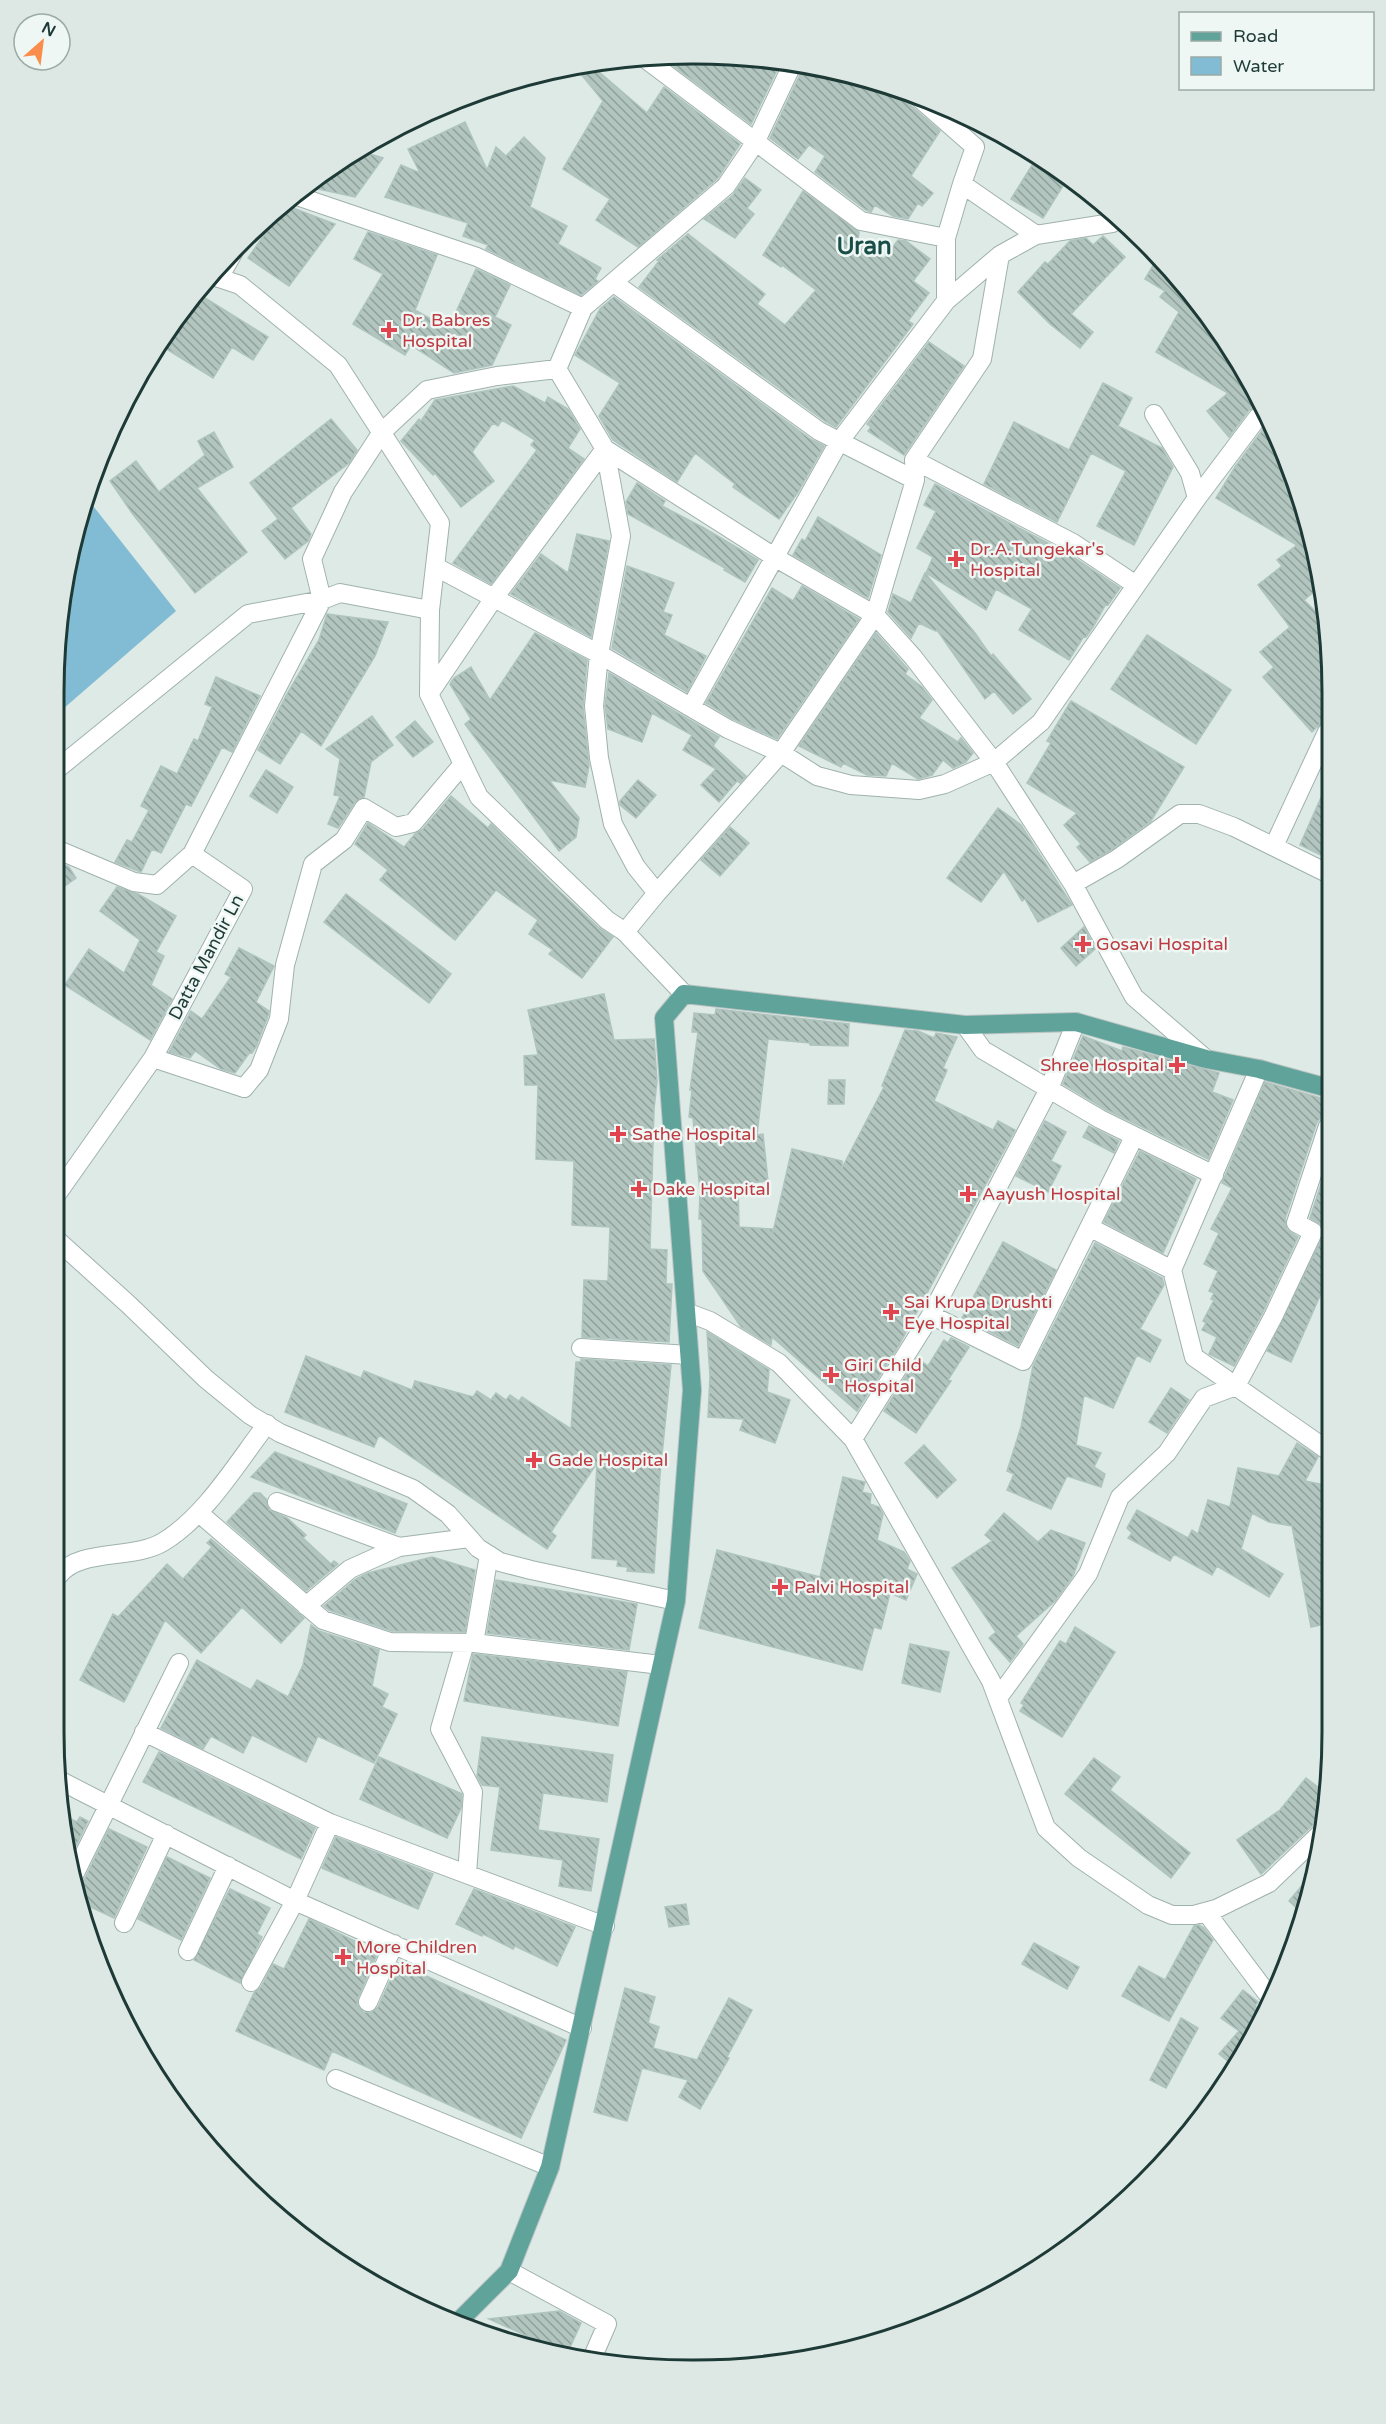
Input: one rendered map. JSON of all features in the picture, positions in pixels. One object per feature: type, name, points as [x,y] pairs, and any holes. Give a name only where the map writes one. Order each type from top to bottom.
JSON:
[{"type":"main road","points":[[464,2316],[509,2271],[550,2167],[676,1601],[692,1390],[664,1018],[684,994],[965,1025],[1076,1022],[1206,1059],[1259,1069],[1322,1086]]},
{"type":"street","points":[[655,66],[861,222],[946,238]]},
{"type":"street","points":[[557,369],[583,308],[726,186],[755,143],[789,72]]},
{"type":"street","points":[[936,113],[975,147],[946,238],[946,301]]},
{"type":"street","points":[[962,184],[1036,235]]},
{"type":"street","points":[[305,199],[477,257],[583,308]]},
{"type":"street","points":[[692,707],[839,442],[946,301],[1000,255],[1036,235],[1110,223]]},
{"type":"street","points":[[625,932],[781,753],[875,615],[915,480],[914,460],[982,359],[1000,255]]},
{"type":"street","points":[[220,279],[240,285],[338,365],[440,523],[430,610],[429,694],[480,797],[607,920],[625,932],[684,994]]},
{"type":"street","points":[[614,283],[819,430],[915,480]]},
{"type":"street","points":[[64,852],[134,882],[157,885],[192,854],[322,600],[312,559],[343,492],[382,432],[427,390],[496,376],[557,369]]},
{"type":"street","points":[[557,369],[605,449],[621,537],[599,654],[594,706],[599,758],[613,824],[636,867],[657,893]]},
{"type":"street","points":[[1154,414],[1190,473],[1197,498]]},
{"type":"street","points":[[436,567],[599,654],[728,729],[781,753],[817,776],[851,785],[919,790],[945,784],[994,762],[1041,722],[1197,498],[1258,417]]},
{"type":"street","points":[[605,449],[776,558],[875,615],[913,657],[994,762],[1073,884],[1134,997],[1206,1059]]},
{"type":"street","points":[[429,694],[494,598],[605,449]]},
{"type":"street","points":[[914,460],[1073,543],[1136,585]]},
{"type":"street","points":[[64,764],[248,614],[322,600],[340,592],[430,610]]},
{"type":"street","points":[[1274,846],[1322,743]]},
{"type":"street","points":[[153,1058],[244,1088],[259,1070],[279,1019],[285,965],[313,864],[344,840],[364,808],[396,827],[413,824],[463,764]]},
{"type":"street","points":[[1073,884],[1117,859],[1180,814],[1199,814],[1234,826],[1322,870]]},
{"type":"street","name":"Datta Mandir Ln","points":[[64,1184],[153,1058],[243,889],[192,854]]},
{"type":"street","points":[[853,1439],[932,1315],[1049,1089],[1076,1022]]},
{"type":"street","points":[[965,1025],[983,1050],[1134,1137],[1214,1175]]},
{"type":"street","points":[[1259,1069],[1172,1270],[1194,1357],[1322,1446]]},
{"type":"street","points":[[932,1315],[1023,1361],[1091,1228],[1134,1137]]},
{"type":"street","points":[[998,1698],[1088,1574],[1119,1497],[1167,1453],[1204,1398],[1236,1386],[1273,1317],[1313,1232],[1296,1223],[1322,1144]]},
{"type":"street","points":[[1091,1228],[1172,1270]]},
{"type":"street","points":[[64,1246],[206,1379],[250,1415],[280,1433],[413,1490],[448,1514],[478,1548],[500,1562],[676,1601]]},
{"type":"street","points":[[686,1312],[710,1321],[779,1363],[853,1439],[991,1681],[1046,1828],[1079,1858],[1148,1905],[1172,1915],[1194,1915],[1216,1909],[1269,1883],[1311,1843]]},
{"type":"street","points":[[581,1348],[689,1355]]},
{"type":"street","points":[[64,1568],[86,1559],[133,1552],[162,1543],[199,1513],[267,1424]]},
{"type":"street","points":[[276,1502],[399,1547]]},
{"type":"street","points":[[199,1513],[323,1620],[390,1642],[469,1643],[661,1665]]},
{"type":"street","points":[[306,1606],[350,1569],[399,1547],[469,1538]]},
{"type":"street","points":[[467,1874],[473,1792],[440,1729],[469,1643],[489,1555]]},
{"type":"street","points":[[79,1864],[179,1663]]},
{"type":"street","points":[[144,1732],[330,1823],[605,1926]]},
{"type":"street","points":[[67,1784],[296,1901],[582,2028]]},
{"type":"street","points":[[251,1982],[296,1901],[330,1823]]},
{"type":"street","points":[[124,1923],[166,1834]]},
{"type":"street","points":[[188,1951],[228,1866]]},
{"type":"street","points":[[1206,1912],[1265,1991]]},
{"type":"street","points":[[368,2002],[394,1944]]},
{"type":"street","points":[[336,2079],[550,2167]]},
{"type":"street","points":[[509,2271],[607,2324],[595,2351]]},
{"type":"water","points":[[93,506],[176,611],[64,708],[70,611],[77,570]]},
{"type":"building","points":[[672,65],[734,66],[777,70],[751,124]]},
{"type":"building","points":[[599,72],[647,113],[664,87],[740,144],[718,178],[638,247],[596,220],[610,199],[563,169],[603,101],[582,75]]},
{"type":"building","points":[[800,74],[856,86],[895,98],[909,103],[940,131],[911,176],[933,193],[922,206],[918,203],[908,219],[893,216],[875,205],[871,212],[815,172],[825,156],[809,145],[798,159],[770,138]]},
{"type":"building","points":[[465,122],[487,170],[496,147],[506,156],[524,137],[545,158],[530,207],[567,226],[558,244],[601,268],[595,279],[598,281],[581,295],[486,249],[488,245],[463,236],[468,223],[385,197],[401,165],[420,173],[408,149]]},
{"type":"building","points":[[370,154],[383,158],[355,197],[317,189]]},
{"type":"building","points":[[1033,164],[1063,185],[1043,218],[1011,199]]},
{"type":"building","points":[[745,178],[761,190],[747,208],[754,214],[735,238],[704,219],[733,195]]},
{"type":"building","points":[[803,191],[859,232],[858,240],[884,259],[898,240],[906,241],[930,259],[913,281],[929,293],[908,321],[913,324],[836,427],[639,287],[659,261],[657,260],[688,234],[765,294],[757,304],[785,325],[816,290],[782,265],[781,267],[763,255]]},
{"type":"building","points":[[293,208],[335,224],[289,286],[248,258],[265,233]]},
{"type":"building","points":[[368,232],[437,255],[415,310],[448,329],[476,269],[510,285],[495,317],[511,325],[492,365],[454,373],[411,345],[405,355],[353,324],[383,274],[354,259]]},
{"type":"building","points":[[1103,236],[1125,257],[1071,314],[1093,332],[1080,348],[1050,324],[1018,292],[1045,262],[1048,264],[1070,241],[1086,238],[1093,245]]},
{"type":"building","points":[[1153,266],[1192,310],[1216,344],[1253,408],[1249,410],[1229,437],[1207,411],[1228,393],[1156,352],[1179,312],[1160,297],[1165,291],[1145,279]]},
{"type":"building","points":[[614,297],[812,440],[824,446],[798,492],[779,519],[733,487],[735,484],[695,453],[677,482],[613,440],[599,416],[620,383],[575,355],[600,309]]},
{"type":"building","points":[[204,298],[268,337],[253,360],[232,347],[213,378],[167,349]]},
{"type":"building","points":[[929,342],[964,366],[904,455],[868,431],[871,427],[867,424]]},
{"type":"building","points":[[1103,383],[1132,398],[1118,426],[1162,448],[1173,467],[1134,545],[1097,526],[1126,471],[1091,453],[1057,522],[984,484],[1014,422],[1069,450]]},
{"type":"building","points":[[513,386],[545,403],[548,397],[568,409],[580,429],[568,448],[584,459],[491,584],[453,563],[537,450],[531,445],[535,440],[502,420],[498,426],[493,423],[472,452],[494,481],[461,507],[435,473],[433,475],[401,441],[419,419],[421,421],[435,400]]},
{"type":"building","points":[[331,419],[357,450],[349,463],[291,508],[311,534],[308,541],[285,559],[262,531],[278,519],[250,483]]},
{"type":"building","points":[[1263,429],[1274,452],[1300,530],[1313,593],[1304,600],[1316,612],[1322,722],[1312,732],[1263,677],[1274,667],[1260,652],[1290,627],[1258,585],[1282,566],[1277,560],[1297,545],[1216,498],[1235,467]]},
{"type":"building","points":[[214,432],[233,467],[197,488],[247,552],[195,593],[132,513],[110,481],[136,461],[159,492],[205,455],[198,441]]},
{"type":"building","points":[[637,483],[665,501],[662,506],[758,560],[745,582],[724,570],[725,568],[628,514],[626,502]]},
{"type":"building","points":[[935,484],[1067,553],[1120,588],[1108,605],[1106,604],[1093,627],[1086,637],[1084,636],[1069,660],[1019,630],[1032,609],[996,589],[986,610],[926,573],[933,557],[917,548],[936,511],[924,505]]},
{"type":"building","points":[[818,517],[881,555],[868,598],[793,555],[802,539],[805,541]]},
{"type":"building","points":[[577,534],[609,541],[591,637],[511,594],[541,554],[568,573]]},
{"type":"building","points":[[627,566],[674,583],[663,612],[672,615],[664,635],[706,656],[687,692],[612,648]]},
{"type":"building","points":[[925,573],[991,656],[993,654],[1031,699],[1013,714],[994,691],[985,699],[937,630],[919,623],[911,638],[888,612],[893,594],[911,603]]},
{"type":"building","points":[[802,586],[859,619],[777,739],[733,719],[706,703],[772,588],[793,601]]},
{"type":"building","points":[[327,614],[388,622],[375,656],[321,746],[301,731],[280,764],[258,750],[288,692],[319,640]]},
{"type":"building","points":[[535,633],[587,660],[583,707],[589,766],[585,787],[549,780],[579,818],[576,837],[559,851],[465,724],[471,719],[450,684],[454,678],[471,667],[490,700]]},
{"type":"building","points":[[876,633],[908,669],[905,674],[922,687],[932,700],[919,718],[958,742],[961,738],[973,753],[966,762],[953,768],[943,760],[932,775],[918,779],[892,763],[886,776],[867,775],[843,763],[841,767],[799,746]]},
{"type":"building","points":[[1147,635],[1231,690],[1196,744],[1111,689]]},
{"type":"building","points":[[609,673],[719,737],[713,746],[746,776],[740,783],[737,781],[719,802],[701,785],[716,769],[683,750],[692,735],[652,713],[642,742],[608,729],[605,706]]},
{"type":"building","points":[[216,677],[260,696],[232,752],[222,747],[191,806],[186,804],[161,853],[152,849],[141,872],[115,862],[127,840],[132,842],[149,810],[141,806],[161,766],[177,774],[194,739],[198,741],[212,707],[205,704]]},
{"type":"building","points":[[1071,701],[1184,767],[1151,821],[1090,862],[1077,847],[1081,844],[1064,825],[1077,813],[1027,783],[1051,743],[1047,741]]},
{"type":"building","points":[[372,716],[393,745],[371,762],[364,797],[355,802],[338,828],[328,824],[340,796],[334,795],[340,759],[326,749]]},
{"type":"building","points":[[415,721],[433,742],[413,757],[396,737]]},
{"type":"building","points":[[266,770],[293,787],[277,813],[250,796]]},
{"type":"building","points":[[638,780],[656,795],[636,818],[620,805],[620,801]]},
{"type":"building","points":[[1322,795],[1322,856],[1300,845]]},
{"type":"building","points":[[451,796],[488,828],[491,824],[599,928],[613,937],[582,978],[549,954],[553,950],[529,934],[538,920],[496,890],[455,940],[380,880],[388,870],[355,844],[368,823],[404,847]]},
{"type":"building","points":[[998,808],[1021,825],[1072,905],[1038,922],[1025,899],[1022,901],[1004,871],[981,902],[947,878]]},
{"type":"building","points":[[730,827],[749,843],[720,876],[701,860]]},
{"type":"building","points":[[64,865],[69,867],[76,878],[64,886]]},
{"type":"building","points":[[117,887],[138,894],[176,916],[156,952],[164,956],[151,985],[172,999],[150,1040],[65,985],[89,949],[124,973],[140,940],[100,911]]},
{"type":"building","points":[[346,894],[451,974],[429,1003],[324,922]]},
{"type":"building","points":[[1084,927],[1095,949],[1076,966],[1061,948]]},
{"type":"building","points":[[239,948],[274,966],[256,1002],[269,1011],[252,1053],[250,1052],[235,1073],[221,1069],[195,1051],[190,1058],[169,1052],[191,1011],[202,1019],[231,977],[225,974]]},
{"type":"building","points":[[604,994],[614,1040],[654,1039],[657,1081],[654,1109],[650,1249],[667,1250],[666,1284],[672,1284],[669,1342],[582,1337],[584,1280],[608,1281],[610,1227],[572,1225],[574,1161],[536,1159],[538,1085],[525,1085],[524,1056],[538,1055],[528,1010]]},
{"type":"building","points":[[716,1009],[849,1024],[848,1046],[810,1045],[810,1043],[768,1039],[757,1135],[763,1134],[768,1181],[738,1184],[739,1227],[772,1229],[773,1232],[792,1149],[842,1161],[842,1168],[884,1087],[882,1086],[905,1030],[918,1031],[934,1038],[936,1033],[957,1037],[943,1068],[947,1070],[934,1101],[993,1130],[998,1121],[1015,1130],[899,1345],[857,1411],[772,1337],[771,1345],[741,1327],[703,1271],[702,1219],[699,1219],[700,1192],[693,1118],[689,1117],[692,1090],[690,1090],[698,1032],[692,1032],[694,1013],[715,1015]]},
{"type":"building","points":[[1083,1036],[1122,1051],[1123,1047],[1219,1073],[1212,1092],[1233,1100],[1208,1159],[1105,1109],[1063,1084]]},
{"type":"building","points":[[829,1080],[845,1080],[844,1104],[828,1104]]},
{"type":"building","points":[[1265,1082],[1322,1098],[1322,1117],[1317,1122],[1285,1219],[1287,1230],[1298,1237],[1263,1312],[1234,1366],[1209,1354],[1217,1337],[1202,1330],[1206,1323],[1203,1321],[1214,1300],[1211,1299],[1214,1293],[1209,1291],[1218,1271],[1204,1264],[1219,1233],[1211,1229],[1232,1188],[1222,1183]]},
{"type":"building","points":[[1045,1121],[1066,1132],[1051,1161],[1061,1166],[1048,1192],[1016,1176]]},
{"type":"building","points":[[1089,1126],[1119,1141],[1114,1153],[1083,1137]]},
{"type":"building","points":[[1140,1151],[1196,1179],[1163,1253],[1104,1222]]},
{"type":"building","points":[[1322,1181],[1322,1225],[1310,1218]]},
{"type":"building","points":[[1322,1238],[1322,1291],[1291,1362],[1267,1351]]},
{"type":"building","points":[[1003,1242],[1056,1270],[1018,1346],[962,1318]]},
{"type":"building","points":[[1095,1243],[1162,1278],[1164,1285],[1140,1329],[1161,1340],[1150,1362],[1137,1355],[1113,1408],[1084,1395],[1076,1445],[1101,1453],[1094,1467],[1105,1474],[1101,1487],[1067,1476],[1051,1509],[1007,1490],[1014,1474],[1007,1471],[1021,1427],[1033,1366]]},
{"type":"building","points":[[707,1332],[769,1370],[767,1392],[790,1400],[775,1443],[740,1430],[744,1419],[708,1417],[710,1376]]},
{"type":"building","points":[[951,1338],[969,1347],[948,1380],[951,1381],[916,1433],[884,1411],[917,1358],[928,1366],[944,1340],[948,1343]]},
{"type":"building","points":[[306,1356],[361,1378],[364,1371],[412,1390],[415,1381],[473,1397],[477,1391],[491,1400],[496,1393],[506,1400],[510,1395],[519,1401],[522,1397],[571,1429],[576,1362],[581,1362],[581,1359],[671,1365],[660,1475],[654,1573],[627,1571],[628,1567],[617,1566],[618,1560],[592,1558],[597,1463],[551,1532],[556,1536],[547,1549],[379,1435],[374,1447],[285,1412]]},
{"type":"building","points":[[1171,1388],[1189,1400],[1167,1433],[1149,1422]]},
{"type":"building","points":[[1297,1443],[1318,1457],[1305,1481],[1322,1484],[1322,1625],[1311,1627],[1292,1526],[1269,1522],[1252,1513],[1241,1549],[1283,1574],[1269,1597],[1217,1566],[1212,1575],[1174,1554],[1170,1561],[1128,1538],[1132,1533],[1127,1528],[1137,1510],[1188,1538],[1192,1530],[1198,1534],[1208,1500],[1230,1507],[1238,1468],[1279,1476]]},
{"type":"building","points":[[924,1445],[956,1480],[937,1498],[905,1463]]},
{"type":"building","points":[[275,1452],[407,1504],[395,1533],[251,1477]]},
{"type":"building","points":[[843,1477],[865,1482],[862,1492],[871,1494],[870,1504],[879,1507],[883,1514],[877,1540],[904,1552],[910,1561],[907,1569],[917,1574],[906,1600],[890,1593],[881,1629],[874,1627],[862,1670],[699,1628],[717,1550],[820,1577]]},
{"type":"building","points":[[254,1493],[260,1493],[266,1499],[269,1510],[287,1518],[306,1535],[303,1538],[331,1564],[334,1561],[338,1564],[306,1591],[227,1522]]},
{"type":"building","points":[[1004,1513],[1038,1542],[1051,1530],[1085,1543],[1073,1576],[1055,1601],[1016,1636],[1023,1644],[1010,1662],[989,1638],[996,1632],[952,1568],[992,1541],[985,1535]]},
{"type":"building","points":[[211,1539],[304,1618],[281,1643],[242,1607],[201,1653],[165,1620],[124,1702],[80,1680],[113,1614],[118,1617],[167,1564],[183,1579],[212,1547],[207,1543]]},
{"type":"building","points":[[432,1557],[475,1570],[465,1632],[392,1631],[329,1610],[324,1606],[356,1579],[368,1573]]},
{"type":"building","points":[[496,1580],[637,1604],[629,1650],[487,1633]]},
{"type":"building","points":[[311,1625],[319,1631],[379,1650],[372,1686],[388,1694],[382,1707],[397,1714],[374,1763],[318,1736],[306,1762],[252,1735],[243,1753],[211,1736],[203,1749],[161,1728],[197,1660],[251,1690],[257,1680],[288,1697],[303,1665]]},
{"type":"building","points":[[1075,1627],[1115,1652],[1062,1737],[1020,1711],[1024,1705],[1021,1703],[1060,1641],[1066,1644]]},
{"type":"building","points":[[910,1644],[949,1652],[940,1692],[902,1683]]},
{"type":"building","points":[[473,1654],[627,1672],[618,1726],[464,1701]]},
{"type":"building","points":[[482,1737],[613,1755],[607,1802],[543,1793],[538,1830],[599,1839],[591,1891],[559,1886],[563,1860],[491,1850],[500,1787],[482,1785],[477,1776]]},
{"type":"building","points":[[159,1752],[315,1828],[301,1859],[143,1782]]},
{"type":"building","points":[[379,1757],[462,1794],[461,1808],[447,1838],[360,1799]]},
{"type":"building","points":[[1094,1758],[1120,1777],[1110,1790],[1190,1853],[1171,1878],[1065,1794]]},
{"type":"building","points":[[1306,1778],[1318,1788],[1314,1824],[1261,1874],[1237,1840],[1280,1810]]},
{"type":"building","points":[[80,1817],[88,1821],[76,1846],[71,1819],[77,1822]]},
{"type":"building","points":[[109,1829],[147,1847],[114,1918],[90,1907],[84,1880]]},
{"type":"building","points":[[336,1837],[433,1874],[418,1909],[322,1868]]},
{"type":"building","points":[[167,1857],[210,1878],[181,1940],[138,1919]]},
{"type":"building","points":[[1302,1886],[1296,1907],[1289,1901]]},
{"type":"building","points":[[230,1889],[270,1908],[257,1934],[262,1937],[240,1983],[194,1960]]},
{"type":"building","points":[[474,1889],[575,1927],[557,1966],[515,1946],[513,1949],[456,1924]]},
{"type":"building","points":[[686,1904],[689,1924],[669,1927],[665,1907]]},
{"type":"building","points":[[309,1919],[378,1952],[358,1998],[357,2004],[363,2012],[370,2013],[378,2007],[398,1963],[566,2040],[521,2138],[332,2051],[324,2070],[236,2031],[254,1993],[261,1987],[273,1964],[284,1969]]},
{"type":"building","points":[[1199,1925],[1213,1940],[1169,2021],[1122,1996],[1139,1966],[1165,1980],[1194,1926]]},
{"type":"building","points":[[1034,1943],[1079,1967],[1067,1989],[1022,1964]]},
{"type":"building","points":[[625,1988],[655,1997],[648,2023],[659,2027],[653,2048],[697,2060],[729,1998],[752,2010],[727,2057],[729,2058],[700,2109],[679,2097],[688,2080],[642,2068],[627,2121],[594,2112]]},
{"type":"building","points":[[1243,1990],[1258,2002],[1255,2006],[1257,2009],[1227,2061],[1219,2054],[1239,2031],[1221,2018]]},
{"type":"building","points":[[1181,2018],[1198,2028],[1166,2088],[1150,2080]]},
{"type":"building","points":[[559,2311],[581,2323],[570,2347],[533,2339],[489,2319]]},
{"type":"place","name":"Dr. Babres Hospital","points":[[389,330]]},
{"type":"place","name":"Dr.A.Tungekar's Hospital","points":[[956,559]]},
{"type":"place","name":"Gosavi Hospital","points":[[1083,944]]},
{"type":"place","name":"Shree Hospital","points":[[1177,1065]]},
{"type":"place","name":"Sathe Hospital","points":[[618,1134]]},
{"type":"place","name":"Dake Hospital","points":[[639,1189]]},
{"type":"place","name":"Aayush Hospital","points":[[968,1194]]},
{"type":"place","name":"Sai Krupa Drushti Eye Hospital","points":[[891,1312]]},
{"type":"place","name":"Giri Child Hospital","points":[[831,1375]]},
{"type":"place","name":"Gade Hospital","points":[[534,1460]]},
{"type":"place","name":"Palvi Hospital","points":[[780,1587]]},
{"type":"place","name":"More Children Hospital","points":[[343,1957]]},
{"type":"district","name":"Uran","points":[[864,246]]}]
